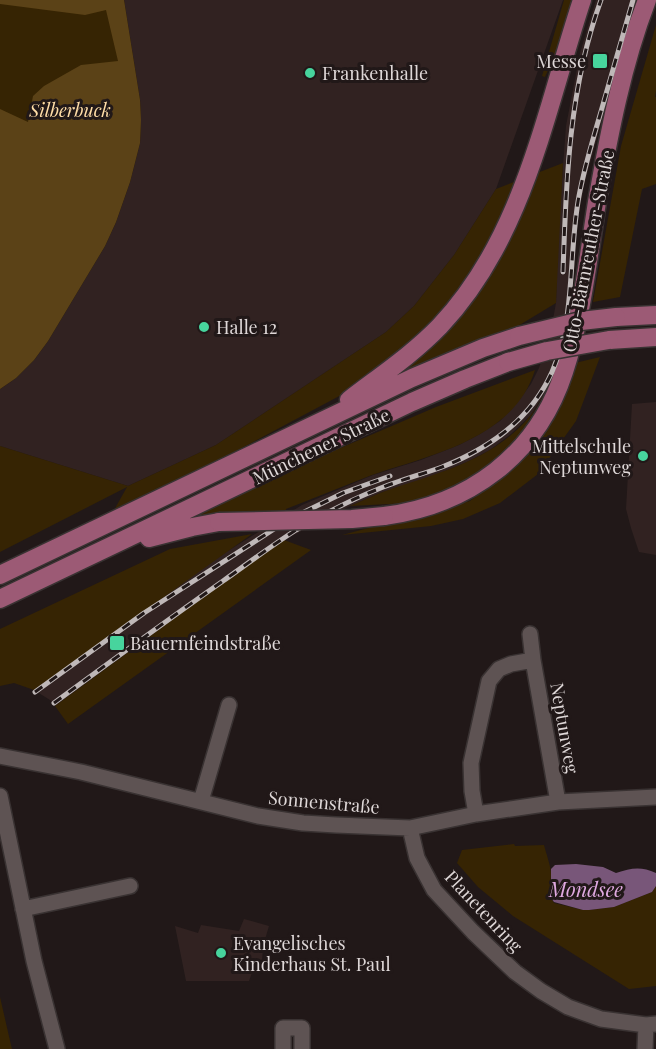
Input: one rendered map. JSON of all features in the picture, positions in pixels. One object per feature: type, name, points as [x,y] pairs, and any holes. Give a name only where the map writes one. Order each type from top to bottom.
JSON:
[{"type":"main road","points":[[321,422],[426,340],[460,303],[484,269],[506,227],[535,156],[582,0]]},
{"type":"main road","name":"Otto-Bärnreuther-Straße","points":[[102,552],[184,529],[219,522],[352,519],[415,511],[442,502],[483,481],[521,448],[552,401],[563,374],[578,319],[604,159],[619,91],[647,0]]},
{"type":"main road","name":"Münchener Straße","points":[[0,575],[440,366],[483,348],[519,336],[581,321],[656,315]]},
{"type":"main road","name":"Münchener Straße","points":[[0,599],[471,376],[547,351],[609,340],[656,337]]},
{"type":"street","name":"Neptunweg","points":[[530,634],[558,802]]},
{"type":"street","points":[[476,814],[471,763],[489,681],[499,669],[533,660]]},
{"type":"street","points":[[201,801],[229,705]]},
{"type":"street","name":"Sonnenstraße","points":[[0,756],[81,772],[258,816],[303,823],[410,828]]},
{"type":"street","points":[[0,796],[34,961],[57,1049]]},
{"type":"street","points":[[410,828],[476,814],[558,802],[656,797]]},
{"type":"street","name":"Planetenring","points":[[410,828],[417,858],[434,890],[515,972],[541,991],[568,1006],[601,1019],[651,1025]]},
{"type":"street","points":[[23,909],[130,886]]},
{"type":"street","points":[[645,1049],[651,1025]]},
{"type":"street","points":[[283,1049],[283,1028],[302,1028],[302,1049]]},
{"type":"shaded area","points":[[124,0],[563,0],[496,189],[454,255],[414,306],[386,332],[216,445],[128,486],[0,446],[0,389],[16,378],[34,360],[48,341],[105,246],[130,182],[140,143],[141,120],[140,100]]},
{"type":"shaded area","points":[[596,0],[637,0],[584,185],[577,224],[566,337],[554,374],[530,416],[490,450],[467,462],[428,478],[380,493],[284,540],[55,706],[34,690],[218,557],[302,505],[373,475],[459,445],[500,421],[516,404],[531,384],[539,368],[550,336],[556,303],[558,233],[566,126],[580,53]]},
{"type":"shaded area","name":"Mittelschule Neptunweg","points":[[656,402],[656,555],[639,552],[626,509],[632,404]]},
{"type":"shaded area","name":"Evangelisches Kinderhaus St. Paul","points":[[244,919],[269,926],[263,946],[262,961],[259,968],[254,967],[249,981],[186,981],[175,926],[198,933],[201,925],[239,931]]},
{"type":"green space","name":"Silberbuck","points":[[0,0],[124,0],[140,100],[141,120],[140,143],[130,182],[105,246],[48,341],[34,360],[16,378],[0,389]]},
{"type":"green space","name":"Silberbuck","points":[[0,0],[124,0],[140,100],[141,120],[140,143],[130,182],[105,246],[48,341],[34,360],[16,378],[0,389],[0,109],[28,122],[33,96],[44,86],[81,65],[118,61],[106,10],[85,15],[0,4]]},
{"type":"green space","points":[[564,0],[575,0],[563,37],[545,77],[542,76]]},
{"type":"green space","points":[[656,25],[656,184],[642,189],[620,297],[593,302],[621,146]]},
{"type":"green space","points":[[563,163],[556,303],[508,332],[389,381],[345,393],[240,449],[113,512],[127,487],[0,552],[0,446],[128,486],[216,445],[386,332],[414,306],[454,255],[496,189]]},
{"type":"green space","points":[[600,357],[576,421],[538,474],[500,503],[463,519],[431,526],[342,535],[470,501],[513,468],[552,420],[575,363]]},
{"type":"green space","points":[[535,370],[524,394],[509,413],[467,441],[444,451],[361,479],[286,509],[285,513],[180,521],[259,483],[436,407]]},
{"type":"green space","points":[[545,393],[510,452],[464,484],[409,503],[350,506],[480,456],[515,432],[532,413]]},
{"type":"green space","points":[[252,534],[34,690],[14,683],[0,686],[0,629],[170,549]]},
{"type":"green space","points":[[284,540],[311,550],[68,724],[55,706]]},
{"type":"green space","points":[[514,844],[515,846],[544,845],[551,871],[550,893],[554,903],[583,910],[614,907],[652,892],[656,886],[656,986],[629,989],[513,916],[478,887],[457,863],[462,850]]},
{"type":"green space","points":[[0,997],[11,1045],[12,1049],[0,1049]]},
{"type":"water","name":"Mondsee","points":[[576,864],[603,867],[616,873],[631,869],[646,869],[656,873],[656,886],[652,892],[614,907],[583,910],[554,902],[551,898],[551,869],[555,865]]},
{"type":"railway","points":[[563,272],[571,134],[582,67],[601,0]]},
{"type":"railway","points":[[54,703],[296,530],[366,494],[442,467],[476,451],[506,430],[532,404],[552,372],[560,351],[568,308],[581,186],[633,0]]},
{"type":"railway","points":[[35,692],[144,613],[288,520],[343,493],[390,476]]},
{"type":"place","name":"Messe","points":[[600,61]]},
{"type":"place","name":"Frankenhalle","points":[[310,73]]},
{"type":"place","name":"Halle 12","points":[[204,327]]},
{"type":"place","name":"Mittelschule Neptunweg","points":[[643,456]]},
{"type":"place","name":"Bauernfeindstraße","points":[[117,643]]},
{"type":"place","name":"Evangelisches Kinderhaus St. Paul","points":[[221,953]]}]
